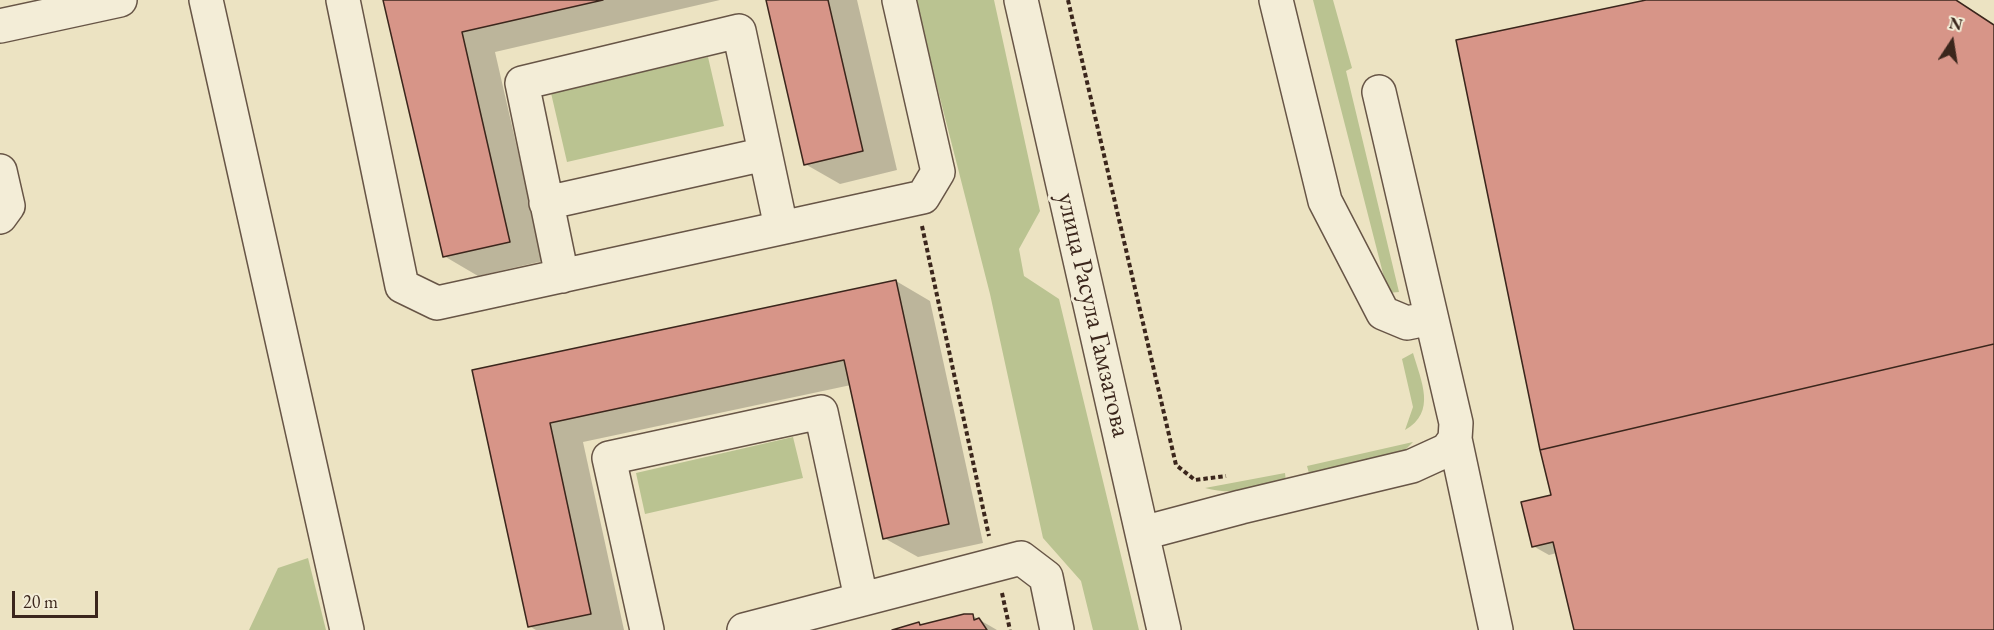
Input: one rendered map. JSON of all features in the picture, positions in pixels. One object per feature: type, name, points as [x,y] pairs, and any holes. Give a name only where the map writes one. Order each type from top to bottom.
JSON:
[{"type":"street","points":[[0,26],[120,0]]},
{"type":"street","points":[[206,0],[347,630]]},
{"type":"street","points":[[344,0],[402,286],[437,303],[923,196],[938,172],[899,0]]},
{"type":"street","name":"улица Расула Гамзатова","points":[[1021,0],[1164,630]]},
{"type":"street","points":[[1276,0],[1325,201],[1383,313],[1407,322],[1431,318]]},
{"type":"street","points":[[562,276],[522,83],[740,31],[781,227]]},
{"type":"street","points":[[1379,92],[1456,423],[1455,439],[1496,630]]},
{"type":"street","points":[[546,203],[765,154]]},
{"type":"street","points":[[0,171],[8,206],[0,217]]},
{"type":"street","points":[[647,630],[609,458],[821,412],[861,598]]},
{"type":"street","points":[[1143,533],[1412,466],[1447,450],[1455,439]]},
{"type":"street","points":[[744,630],[1021,558],[1046,577],[1057,630]]},
{"type":"path","points":[[1068,0],[1176,465],[1195,480],[1235,474]]},
{"type":"path","points":[[916,198],[1010,630]]},
{"type":"green space","points":[[915,0],[994,0],[1040,211],[1019,249],[1024,276],[1059,299],[1139,630],[1093,630],[1081,581],[1043,538],[990,294]]},
{"type":"green space","points":[[1313,0],[1333,0],[1352,68],[1346,71],[1399,292],[1388,293]]},
{"type":"green space","points":[[708,57],[724,126],[567,162],[551,93]]},
{"type":"green space","points":[[1413,353],[1422,385],[1424,405],[1415,423],[1405,430],[1413,407],[1402,359]]},
{"type":"green space","points":[[793,437],[803,478],[645,514],[636,473]]},
{"type":"green space","points":[[1413,442],[1400,455],[1310,477],[1307,466]]},
{"type":"green space","points":[[1285,473],[1286,482],[1256,489],[1226,491],[1205,488]]},
{"type":"green space","points":[[308,558],[326,630],[249,630],[278,568]]},
{"type":"building","points":[[383,0],[603,0],[462,32],[510,242],[443,257]]},
{"type":"building","points":[[766,0],[828,0],[863,151],[804,165]]},
{"type":"building","points":[[1646,0],[1956,0],[1994,25],[1994,344],[1540,450],[1456,40]]},
{"type":"building","points":[[896,280],[949,524],[883,539],[844,360],[550,423],[591,614],[528,627],[472,370]]},
{"type":"building","points":[[1994,344],[1994,630],[1574,630],[1553,542],[1532,547],[1521,502],[1551,495],[1540,450]]},
{"type":"building","points":[[964,614],[973,614],[974,620],[979,618],[987,630],[892,630],[919,622],[920,625]]}]
